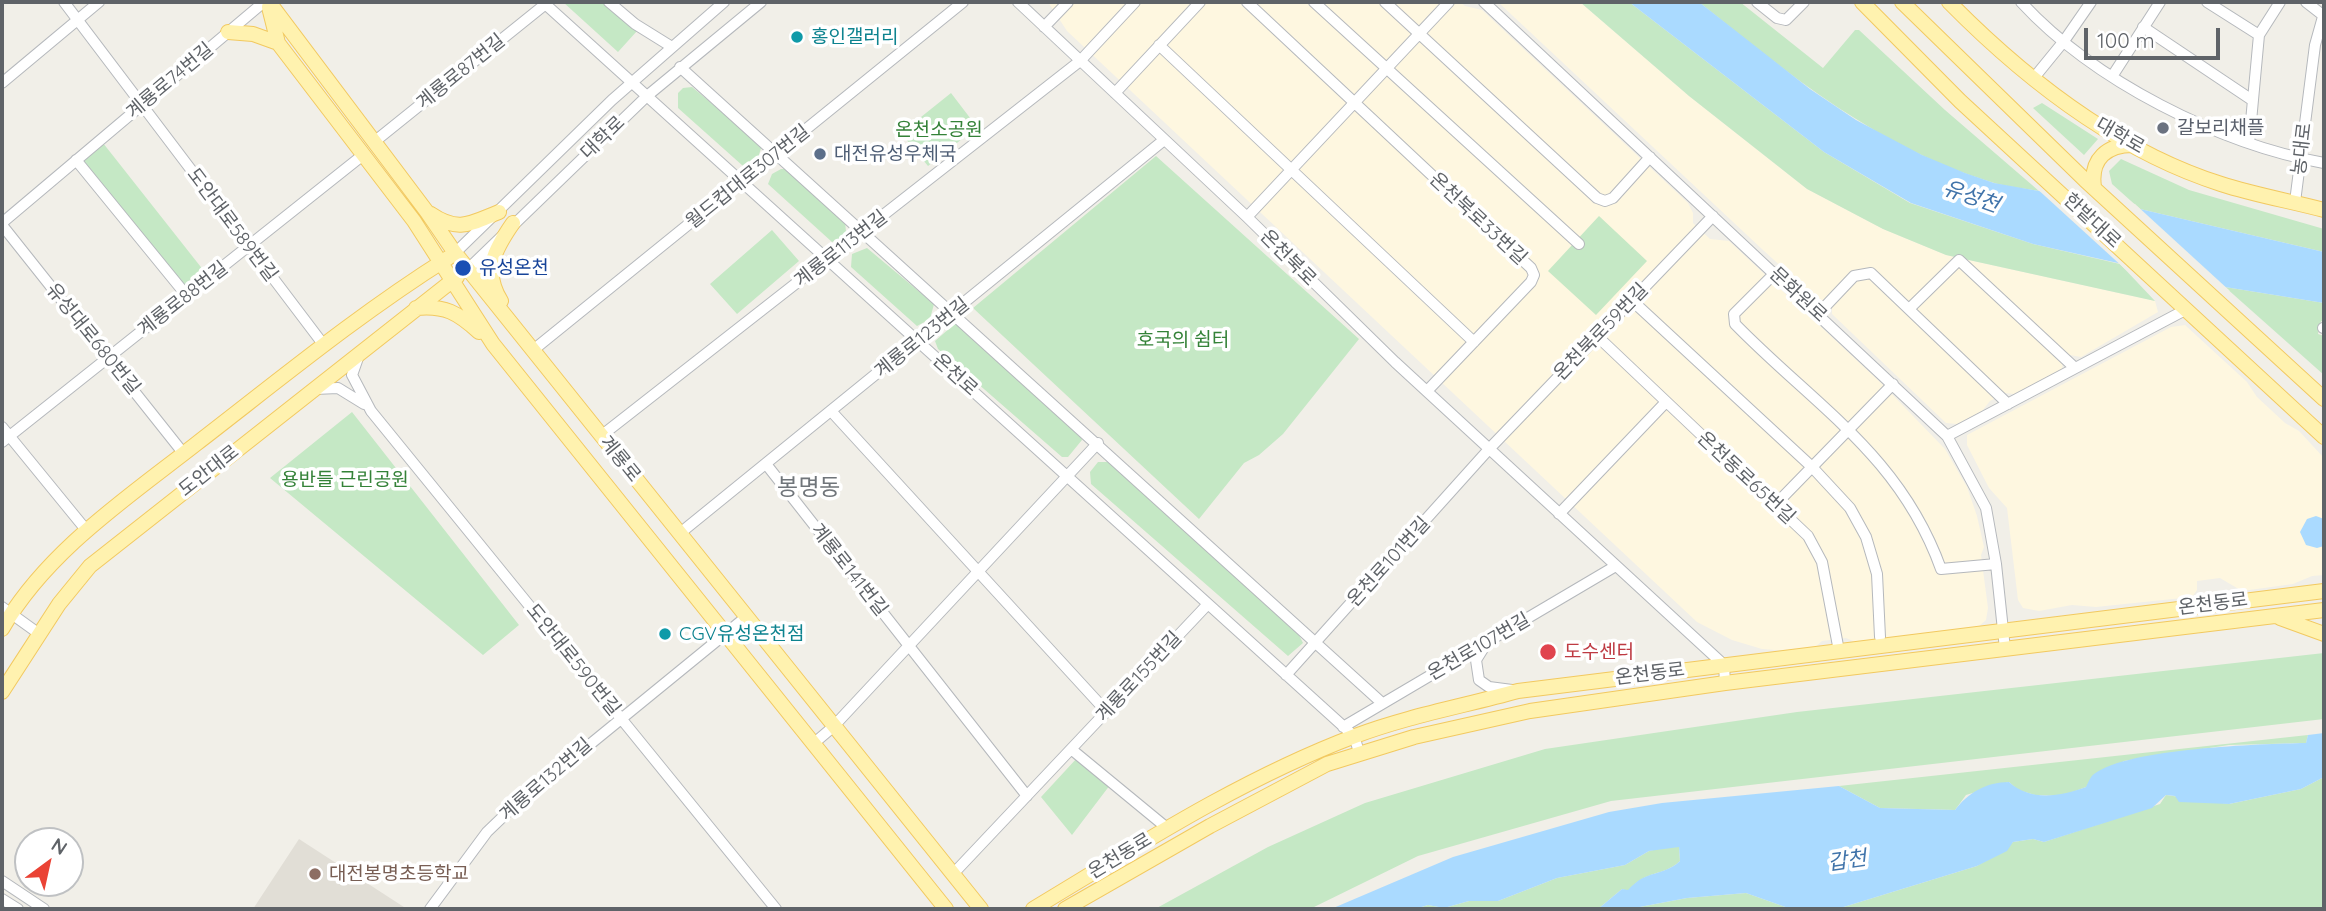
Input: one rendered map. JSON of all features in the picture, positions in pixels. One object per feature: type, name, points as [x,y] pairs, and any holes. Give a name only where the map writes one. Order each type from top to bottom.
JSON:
[{"type":"main road","name":"계룡로","points":[[267,2],[278,43],[414,221],[494,344],[946,909]]},
{"type":"main road","name":"계룡로","points":[[267,2],[532,351],[981,909]]},
{"type":"main road","name":"한밭대로","points":[[1863,2],[1960,102],[2035,168],[2324,437]]},
{"type":"main road","name":"한밭대로","points":[[1902,2],[2090,183],[2324,400]]},
{"type":"main road","name":"대학로","points":[[1950,2],[2033,79],[2135,145],[2218,184],[2324,210]]},
{"type":"main road","points":[[228,32],[253,34],[278,43]]},
{"type":"main road","points":[[2090,183],[2094,164],[2103,152],[2114,147],[2135,145]]},
{"type":"main road","points":[[427,212],[453,226],[465,226],[499,212]]},
{"type":"main road","points":[[512,324],[495,291],[491,270],[497,246],[513,223]]},
{"type":"main road","name":"대학로","points":[[439,263],[455,253]]},
{"type":"main road","name":"도안대로","points":[[2,629],[6,610],[87,531],[323,344],[439,263]]},
{"type":"main road","name":"대학로","points":[[451,281],[468,269]]},
{"type":"main road","name":"도안대로","points":[[2,692],[38,634],[90,566],[451,281]]},
{"type":"main road","points":[[415,308],[437,306],[451,310],[494,344]]},
{"type":"main road","name":"온천동로","points":[[1032,909],[1167,828],[1349,732],[1518,691],[2321,590]]},
{"type":"main road","name":"온천동로","points":[[1065,909],[1327,764],[1414,737],[1530,711],[1725,683],[2324,610]]},
{"type":"main road","points":[[2272,616],[2324,634]]},
{"type":"street","name":"도안대로589번길","points":[[64,2],[143,104],[247,248],[323,344]]},
{"type":"street","points":[[2,83],[99,2]]},
{"type":"street","name":"계룡로74번길","points":[[2,224],[267,2]]},
{"type":"street","name":"계룡로87번길","points":[[374,142],[546,2]]},
{"type":"street","name":"온천로","points":[[546,2],[1349,732]]},
{"type":"street","points":[[610,2],[635,24],[672,47]]},
{"type":"street","name":"대학로","points":[[455,253],[632,83],[724,2]]},
{"type":"street","name":"대학로","points":[[468,269],[647,96],[680,66],[761,2]]},
{"type":"street","name":"월드컵대로307번길","points":[[532,351],[963,2]]},
{"type":"street","name":"온천북로","points":[[1017,2],[1614,567],[1724,665]]},
{"type":"street","points":[[1045,27],[1068,2]]},
{"type":"street","name":"계룡로113번길","points":[[601,436],[1080,61],[1135,2]]},
{"type":"street","points":[[1115,93],[1200,2]]},
{"type":"street","name":"온천북로33번길","points":[[1247,2],[1531,268],[1534,275],[1531,282],[1427,391]]},
{"type":"street","points":[[1314,2],[1579,244]]},
{"type":"street","points":[[1385,2],[1597,198],[1605,201],[1613,198],[1650,157]]},
{"type":"street","points":[[1247,218],[1449,2]]},
{"type":"street","name":"문화원로","points":[[1484,2],[1947,436],[1986,508],[1996,564],[2005,649]]},
{"type":"street","points":[[1757,2],[1777,18],[1786,20],[1804,2]]},
{"type":"street","points":[[2033,79],[2091,2]]},
{"type":"street","points":[[2113,75],[2160,2]]},
{"type":"street","points":[[2207,2],[2259,35]]},
{"type":"street","points":[[2249,143],[2259,35],[2280,2]]},
{"type":"street","points":[[2305,2],[2324,15]]},
{"type":"street","points":[[2024,3],[2064,41],[2174,113],[2249,143],[2324,163]]},
{"type":"street","name":"농대로","points":[[2295,202],[2315,45],[2324,15]]},
{"type":"street","points":[[2143,27],[2252,100]]},
{"type":"street","points":[[1159,45],[1474,342]]},
{"type":"street","points":[[680,66],[1318,642],[1382,703]]},
{"type":"street","name":"계룡로123번길","points":[[680,534],[1164,140]]},
{"type":"street","name":"계룡로88번길","points":[[4,435],[108,358],[363,155]]},
{"type":"street","points":[[76,160],[187,296]]},
{"type":"street","name":"온천북로59번길","points":[[1490,448],[1713,216]]},
{"type":"street","name":"유성대로680번길","points":[[2,224],[184,454]]},
{"type":"street","points":[[1909,309],[1959,260],[2075,368]]},
{"type":"street","points":[[1818,314],[1861,272],[1871,273],[2008,404]]},
{"type":"street","points":[[1774,274],[1734,314],[1735,324],[1849,429],[1892,477],[1931,541],[1941,569],[1996,564]]},
{"type":"street","points":[[1639,307],[1812,467],[1850,508],[1866,537],[1877,574],[1880,637]]},
{"type":"street","points":[[1947,436],[2187,309]]},
{"type":"street","name":"온천동로65번길","points":[[1597,336],[1815,546],[1826,580],[1839,651]]},
{"type":"street","points":[[361,351],[352,375],[371,411]]},
{"type":"street","points":[[1775,505],[1893,384]]},
{"type":"street","points":[[313,389],[338,388],[371,411]]},
{"type":"street","points":[[1559,514],[1666,402]]},
{"type":"street","name":"도안대로590번길","points":[[371,411],[776,909]]},
{"type":"street","points":[[831,411],[1106,712]]},
{"type":"street","points":[[4,435],[87,531]]},
{"type":"street","points":[[813,744],[833,727],[907,644],[1098,443]]},
{"type":"street","name":"온천로101번길","points":[[1286,675],[1490,448]]},
{"type":"street","name":"계룡로141번길","points":[[766,464],[1027,796]]},
{"type":"street","name":"온천로107번길","points":[[1349,732],[1382,703],[1614,567]]},
{"type":"street","name":"계룡로155번길","points":[[953,874],[1208,604]]},
{"type":"street","points":[[6,610],[38,634]]},
{"type":"street","name":"계룡로132번길","points":[[430,909],[487,832],[526,795],[746,617]]},
{"type":"street","points":[[1486,642],[1476,660],[1479,680],[1489,687],[1518,691]]},
{"type":"street","points":[[1724,665],[1725,683]]},
{"type":"street","points":[[1349,732],[1359,752]]},
{"type":"street","points":[[1071,749],[1167,828]]},
{"type":"street","points":[[2,881],[44,909]]},
{"type":"street","points":[[2,899],[18,909]]},
{"type":"shaded area","points":[[1048,2],[1460,2],[1482,10],[1688,203],[1693,213],[1693,223],[1710,239],[1729,241],[1881,383],[1945,449],[1967,487],[1977,516],[1984,547],[1981,555],[1988,608],[1986,620],[1978,627],[1860,644],[1846,638],[1822,641],[1812,650],[1788,651],[1762,649],[1732,640],[1697,622],[1067,31]]},
{"type":"shaded area","points":[[1498,2],[1580,2],[1689,96],[1807,189],[1883,229],[1946,255],[2155,301],[2158,312],[2081,357],[2070,355],[2063,360],[2062,369],[2014,394],[2005,393],[1990,401],[1982,411],[1957,424],[1946,423],[1832,314],[1832,307],[1816,298],[1763,250]]},
{"type":"shaded area","points":[[2185,325],[2247,382],[2257,397],[2285,423],[2299,431],[2324,458],[2324,575],[2312,576],[2293,584],[2242,591],[2220,578],[2197,581],[2197,590],[2192,597],[2096,607],[2072,605],[2039,611],[2023,608],[2018,600],[2007,508],[1989,488],[1967,445],[1967,435],[2171,327]]},
{"type":"shaded area","name":"대전봉명초등학교","points":[[299,839],[407,909],[253,909]]},
{"type":"green space","points":[[563,2],[602,2],[637,31],[618,52]]},
{"type":"green space","points":[[1580,2],[1629,2],[1824,152],[1910,203],[2033,244],[2120,264],[2155,301],[1946,255],[1883,229],[1807,189],[1689,96]]},
{"type":"green space","points":[[1699,2],[1740,2],[1823,68],[1855,30],[1859,30],[1945,110],[2039,191],[1997,184],[1950,168],[1873,130],[1801,82]]},
{"type":"green space","points":[[692,87],[762,145],[758,158],[743,166],[678,108],[678,93],[683,88]]},
{"type":"green space","name":"온천소공원","points":[[951,93],[977,127],[928,166],[901,133]]},
{"type":"green space","points":[[2042,103],[2098,139],[2084,155],[2033,108]]},
{"type":"green space","points":[[103,143],[204,271],[187,285],[179,285],[81,161]]},
{"type":"green space","name":"호국의 쉼터","points":[[1156,156],[1359,339],[1283,434],[1259,455],[1244,463],[1199,519],[973,308]]},
{"type":"green space","points":[[2121,159],[2189,190],[2324,229],[2324,252],[2140,209],[2112,184],[2109,171]]},
{"type":"green space","points":[[781,169],[789,169],[845,221],[846,232],[842,239],[832,242],[768,184],[772,174]]},
{"type":"green space","points":[[1599,216],[1647,261],[1596,315],[1548,271]]},
{"type":"green space","points":[[772,230],[799,261],[737,314],[710,284]]},
{"type":"green space","points":[[867,248],[934,304],[930,319],[917,326],[851,267],[852,254]]},
{"type":"green space","points":[[2225,287],[2324,303],[2324,322],[2321,321],[2318,334],[2324,336],[2324,375]]},
{"type":"green space","points":[[959,320],[1080,433],[1082,440],[1068,457],[1062,457],[938,349],[935,341]]},
{"type":"green space","name":"용반들 근린공원","points":[[352,412],[519,625],[483,655],[270,478]]},
{"type":"green space","points":[[1098,462],[1109,462],[1299,635],[1303,643],[1288,656],[1091,484],[1090,472]]},
{"type":"green space","points":[[2324,653],[2324,719],[1611,801],[1418,856],[1310,909],[1155,909],[1268,847],[1365,803],[1545,749],[1797,712]]},
{"type":"green space","points":[[2308,735],[2306,743],[2229,745],[2124,761],[2086,787],[2062,796],[2035,795],[2018,790],[2009,782],[1966,795],[1955,810],[1880,808],[1839,786]]},
{"type":"green space","points":[[1077,758],[1110,785],[1072,835],[1041,797]]},
{"type":"green space","points":[[2324,777],[2324,909],[1837,909],[1977,866],[2013,842],[2033,839],[2044,842],[2160,804],[2166,795],[2229,804],[2301,789]]},
{"type":"green space","points":[[1670,846],[1679,847],[1680,861],[1667,870],[1642,879],[1628,891],[1622,889],[1598,909],[1415,909],[1428,905],[1444,908],[1469,901],[1498,901],[1557,878],[1625,865],[1649,851]]},
{"type":"green space","points":[[1746,893],[1791,909],[1629,909],[1687,898]]},
{"type":"water","name":"유성천","points":[[1629,2],[1699,2],[1810,89],[1856,120],[1922,155],[1965,173],[1994,183],[2140,209],[2324,252],[2324,303],[2225,287],[2033,244],[1911,203],[1824,152]]},
{"type":"water","points":[[2316,516],[2324,519],[2324,546],[2317,548],[2306,545],[2300,532],[2307,519]]},
{"type":"water","name":"갑천","points":[[2324,733],[2324,777],[2301,789],[2229,804],[2179,802],[2175,796],[2166,795],[2152,808],[2044,842],[2033,839],[2013,842],[2007,851],[1977,866],[1837,909],[1791,909],[1746,893],[1687,898],[1629,909],[1598,909],[1622,889],[1628,890],[1642,879],[1667,870],[1680,861],[1679,847],[1649,851],[1625,865],[1557,878],[1498,901],[1469,901],[1444,908],[1428,905],[1415,909],[1331,909],[1453,857],[1609,812],[1662,803],[1839,786],[1880,808],[1955,810],[1966,798],[1993,784],[2009,782],[2036,795],[2056,795],[2086,787],[2094,774],[2111,765],[2135,758],[2196,749],[2306,743],[2308,735]]},
{"type":"pier","points":[[2034,186],[2135,204],[2230,291],[2125,269]]},
{"type":"place","name":"홍인갤러리","points":[[797,37]]},
{"type":"place","name":"갈보리채플","points":[[2163,128]]},
{"type":"place","name":"대전유성우체국","points":[[820,154]]},
{"type":"place","name":"유성온천","points":[[463,268]]},
{"type":"place","name":"CGV유성온천점","points":[[665,634]]},
{"type":"place","name":"도수센터","points":[[1548,652]]},
{"type":"place","name":"대전봉명초등학교","points":[[315,874]]},
{"type":"district","name":"봉명동","points":[[809,488]]}]
